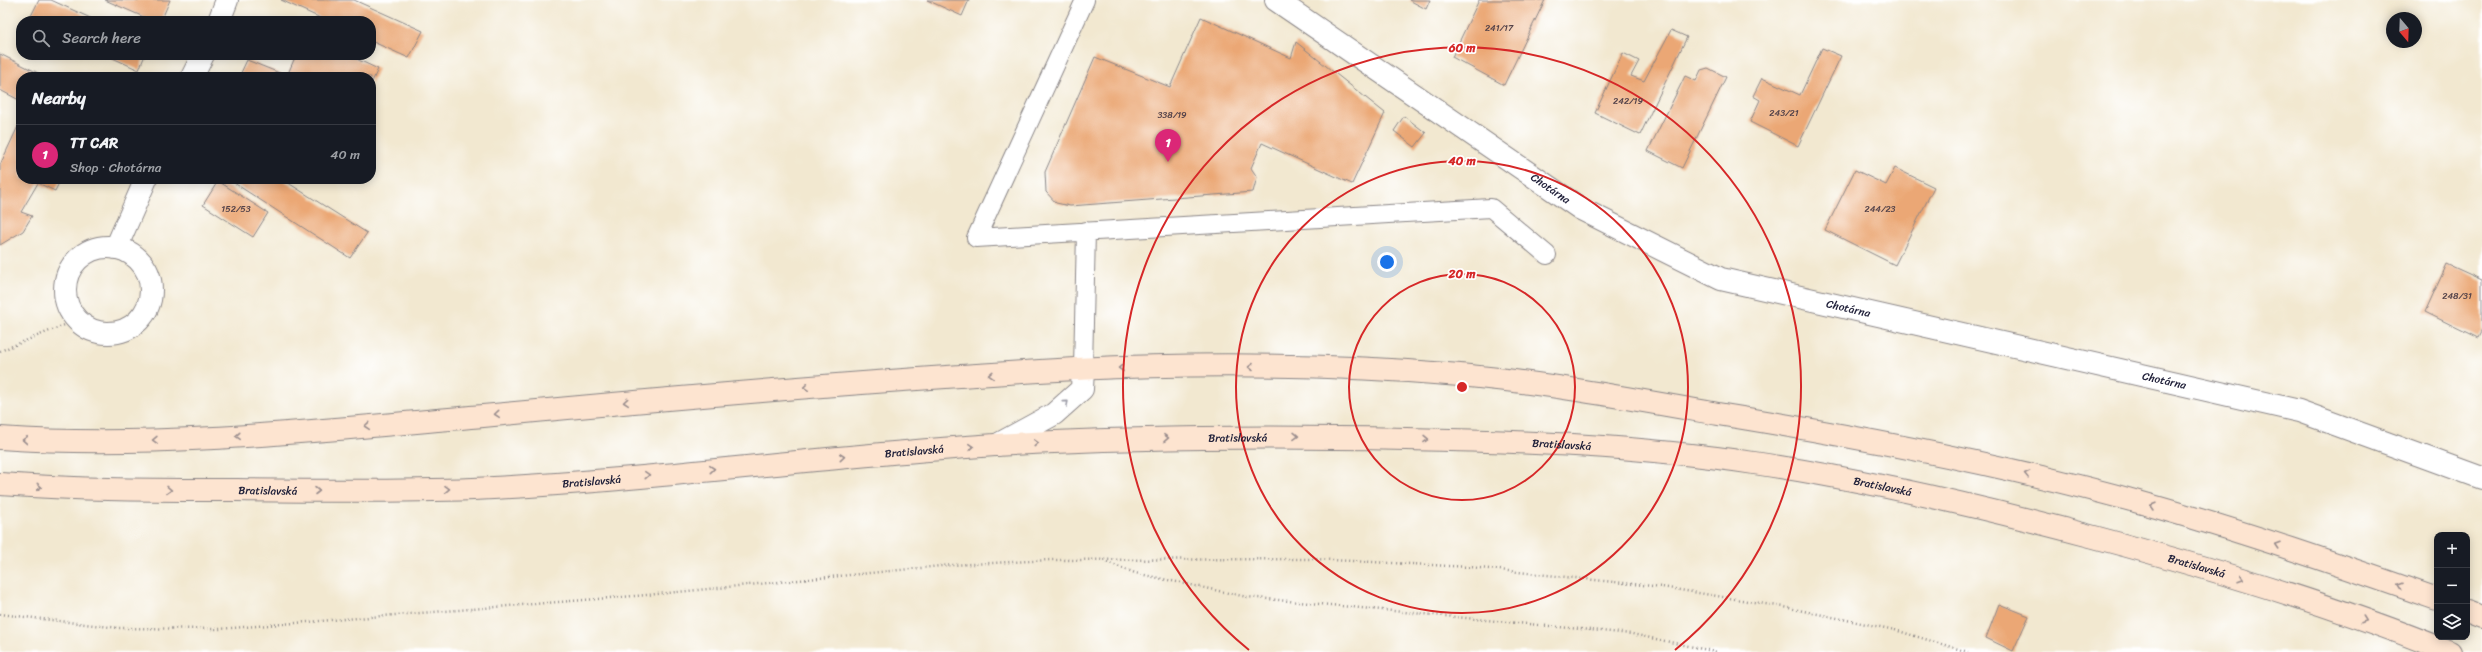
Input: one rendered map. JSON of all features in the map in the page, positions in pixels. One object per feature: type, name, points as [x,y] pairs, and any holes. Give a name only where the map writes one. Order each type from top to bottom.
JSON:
[{"type":"main road","points":[[0,438],[51,442],[194,439],[837,384],[1083,369],[1182,366],[1379,369],[1467,376],[1650,402],[1860,437],[1991,465],[2138,502],[2232,530],[2434,598]]},
{"type":"main road","name":"Bratislavská","points":[[0,484],[53,488],[194,490],[474,489],[997,445],[1125,439],[1280,436],[1466,440],[1638,450],[1752,463],[1987,509],[2136,548],[2320,605],[2450,652]]},
{"type":"main road","points":[[2470,612],[2482,617]]},
{"type":"street","points":[[220,16],[227,0]]},
{"type":"street","name":"Chotárna","points":[[1276,0],[1581,209],[1721,279],[2299,411],[2482,478]]},
{"type":"street","points":[[194,72],[200,60]]},
{"type":"street","points":[[116,248],[144,184]]},
{"type":"street","points":[[103,247],[116,248],[130,253],[141,262],[149,275],[151,290],[149,304],[142,317],[131,326],[117,332],[102,332],[89,328],[77,320],[70,309],[66,296],[66,282],[70,270],[78,259],[89,251],[103,247]]},
{"type":"street","points":[[997,445],[1054,414],[1082,390],[1083,369]]},
{"type":"lane","points":[[1085,0],[976,238],[1086,230],[1491,208],[1547,255]]},
{"type":"lane","points":[[1083,369],[1086,230]]},
{"type":"path","points":[[0,351],[77,320]]},
{"type":"path","points":[[0,614],[119,628],[219,629],[647,595],[951,565],[1051,560],[1105,561],[1313,559],[1470,567],[1647,586],[1784,607],[1895,630],[1968,652]]},
{"type":"path","points":[[1105,561],[1135,573],[1247,597],[1632,634],[1718,652]]},
{"type":"building","points":[[39,0],[51,0],[86,16],[31,16]]},
{"type":"building","points":[[105,0],[170,0],[163,16],[142,16]]},
{"type":"building","points":[[281,0],[354,0],[423,31],[409,58],[376,43],[376,16],[316,16]]},
{"type":"building","points":[[927,0],[969,0],[962,16]]},
{"type":"building","points":[[1409,0],[1430,0],[1426,9]]},
{"type":"building","points":[[1479,0],[1545,0],[1504,85],[1452,57]]},
{"type":"building","points":[[1201,17],[1291,58],[1296,42],[1385,113],[1352,184],[1262,143],[1251,168],[1257,177],[1253,192],[1070,206],[1056,203],[1046,192],[1045,172],[1095,57],[1170,87]]},
{"type":"building","points":[[1671,30],[1687,37],[1640,135],[1595,113],[1623,53],[1639,61],[1631,76],[1644,81]]},
{"type":"building","points":[[1822,48],[1841,56],[1798,146],[1750,122],[1760,100],[1753,96],[1762,78],[1800,95]]},
{"type":"building","points":[[0,54],[36,72],[16,72],[16,98],[0,90]]},
{"type":"building","points":[[117,60],[143,60],[139,70]]},
{"type":"building","points":[[247,60],[277,72],[241,72]]},
{"type":"building","points":[[294,60],[359,60],[378,69],[376,73],[376,72],[289,72]]},
{"type":"building","points":[[1708,68],[1726,77],[1682,168],[1648,151],[1685,76],[1696,81],[1701,70]]},
{"type":"building","points":[[1404,116],[1426,133],[1415,147],[1394,131]]},
{"type":"building","points":[[16,131],[16,184],[37,184],[21,212],[32,216],[23,231],[0,245],[0,165]]},
{"type":"building","points":[[1895,168],[1934,187],[1895,265],[1825,230],[1855,170],[1886,185]]},
{"type":"building","points":[[40,184],[58,184],[55,191]]},
{"type":"building","points":[[216,184],[223,184],[268,213],[253,237],[203,205]]},
{"type":"building","points":[[236,184],[290,184],[367,233],[350,258]]},
{"type":"building","points":[[2447,264],[2482,280],[2482,330],[2478,338],[2425,312]]},
{"type":"building","points":[[1999,604],[2029,616],[2013,651],[1986,638]]},
{"type":"place","name":"TT CAR","points":[[1168,162]]}]
